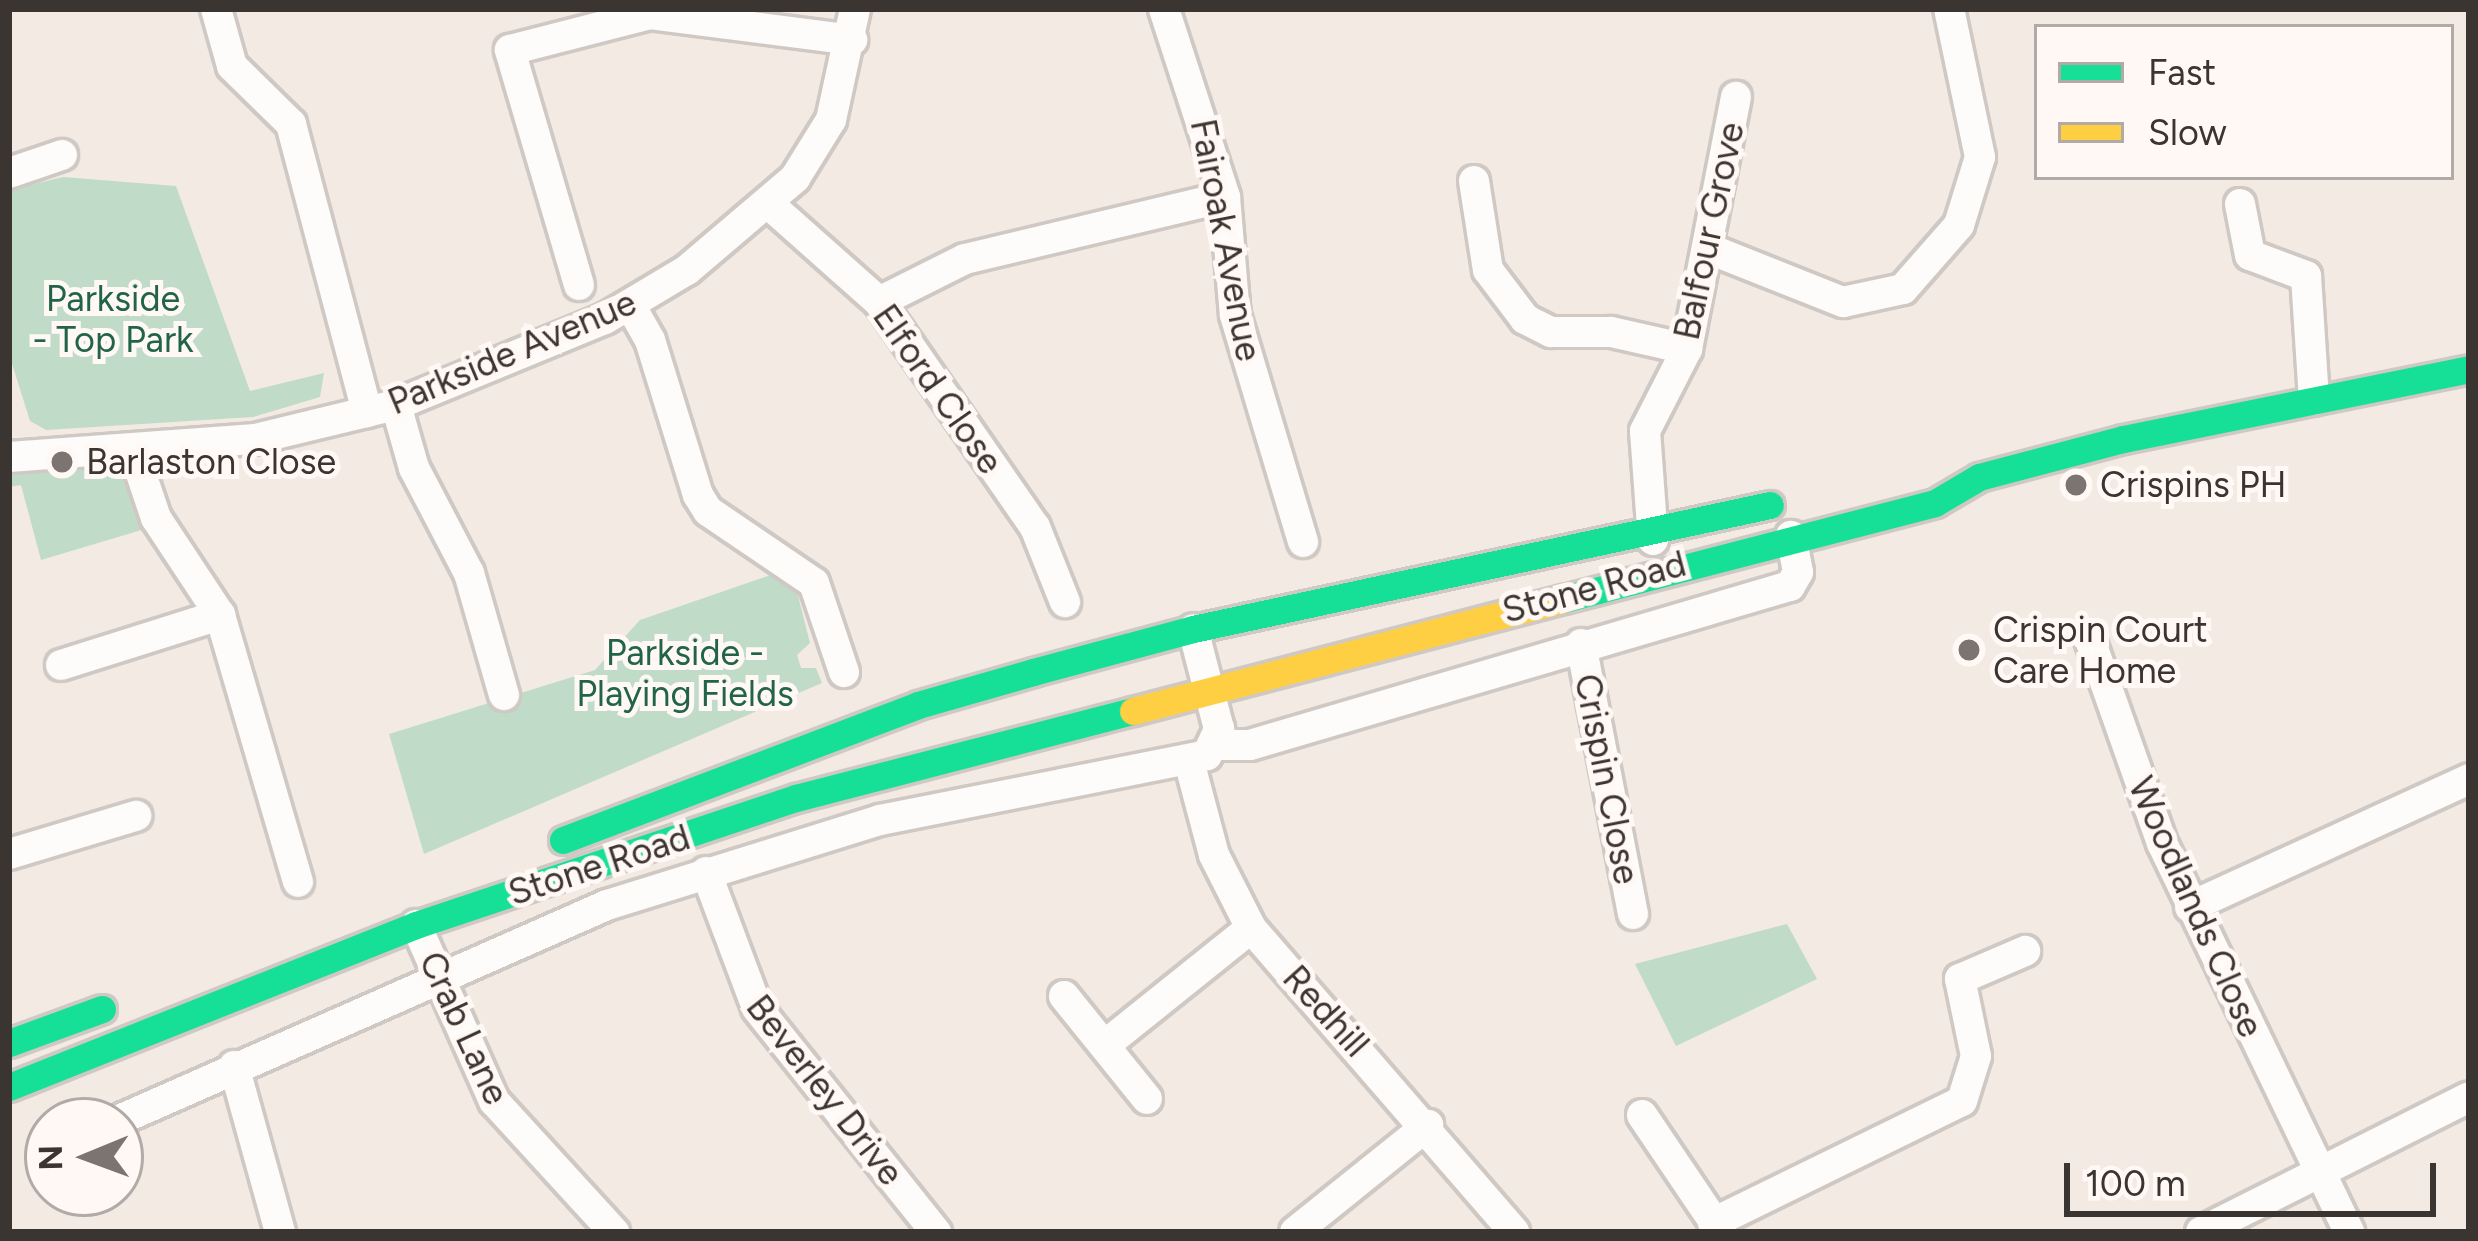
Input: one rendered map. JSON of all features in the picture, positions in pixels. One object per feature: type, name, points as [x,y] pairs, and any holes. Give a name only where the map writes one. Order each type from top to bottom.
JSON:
[{"type":"highway","name":"Stone Road","points":[[1910,477],[1979,477],[2469,369]]},
{"type":"highway","name":"Stone Road","points":[[9,1088],[416,925],[796,798],[1660,569],[1935,503],[1979,477]]},
{"type":"highway","name":"Stone Road","points":[[539,849],[918,705],[1192,628],[1811,497]]},
{"type":"highway","points":[[392,902],[433,887]]},
{"type":"highway","points":[[9,1043],[127,999]]},
{"type":"street","points":[[216,9],[232,66],[291,124],[382,408],[469,573],[504,695]]},
{"type":"street","name":"Fairoak Avenue","points":[[1164,9],[1225,196],[1234,315],[1303,542]]},
{"type":"street","points":[[1712,250],[1843,302],[1903,289],[1959,225],[1980,157],[1949,9]]},
{"type":"street","points":[[579,285],[510,50],[650,14],[854,25]]},
{"type":"street","name":"Parkside Avenue","points":[[10,451],[134,453],[255,439],[382,408],[630,305],[771,206],[825,132],[854,25]]},
{"type":"street","name":"Balfour Grove","points":[[1660,569],[1650,530],[1645,431],[1687,349],[1712,250],[1736,97]]},
{"type":"street","points":[[9,173],[62,155]]},
{"type":"street","points":[[1474,181],[1488,270],[1503,301],[1525,319],[1551,332],[1611,332],[1687,349]]},
{"type":"street","points":[[879,302],[965,259],[1225,196]]},
{"type":"street","points":[[2240,204],[2250,255],[2306,276],[2314,400]]},
{"type":"street","name":"Elford Close","points":[[771,206],[879,302],[1035,527],[1065,602]]},
{"type":"street","points":[[630,305],[650,340],[698,495],[708,511],[814,584],[844,672]]},
{"type":"street","points":[[134,453],[156,518],[220,615],[298,881]]},
{"type":"street","points":[[1192,628],[1217,745],[1250,745],[1790,586],[1798,572],[1791,536]]},
{"type":"street","points":[[61,665],[220,615]]},
{"type":"street","name":"Woodlands Close","points":[[2089,637],[2103,691],[2190,907],[2349,1232]]},
{"type":"street","name":"Crispin Close","points":[[1581,644],[1634,914]]},
{"type":"street","name":"Stone Road","points":[[144,1109],[607,905],[706,872],[995,791],[1189,761],[1217,745]]},
{"type":"street","name":"Redhill","points":[[1189,761],[1214,855],[1251,928],[1428,1125],[1514,1232]]},
{"type":"street","points":[[2190,907],[2469,778]]},
{"type":"street","points":[[9,854],[119,813]]},
{"type":"street","name":"Beverley Drive","points":[[706,872],[758,1008],[936,1232]]},
{"type":"street","name":"Crab Lane","points":[[416,925],[494,1101],[614,1232]]},
{"type":"street","points":[[1105,1046],[1251,928]]},
{"type":"street","points":[[1642,1115],[1717,1228],[1962,1101],[1976,1056],[1960,979],[2025,951]]},
{"type":"street","points":[[1064,996],[1147,1099]]},
{"type":"street","points":[[234,1066],[280,1232]]},
{"type":"street","points":[[2201,1232],[2469,1097]]},
{"type":"street","points":[[1294,1232],[1428,1125]]},
{"type":"green space","name":"Parkside - Top Park","points":[[63,177],[176,186],[250,391],[324,373],[320,397],[253,417],[46,430],[30,421],[9,354],[9,190]]},
{"type":"green space","points":[[9,463],[120,466],[145,529],[41,560],[21,485],[9,487]]},
{"type":"green space","name":"Parkside - Playing Fields","points":[[791,568],[810,643],[797,655],[801,668],[816,668],[822,683],[424,854],[389,734],[595,670],[640,620]]},
{"type":"green space","points":[[1787,924],[1817,979],[1676,1046],[1635,964]]},
{"type":"traffic: fast","points":[[1564,599],[1935,503],[1979,477],[2123,439],[2469,369]]},
{"type":"traffic: fast","points":[[563,840],[918,705],[1033,672],[1193,629],[1770,505]]},
{"type":"traffic: fast","points":[[9,1087],[416,925],[796,798],[1133,711]]},
{"type":"traffic: fast","points":[[9,1043],[102,1009]]},
{"type":"traffic: slow","points":[[1133,711],[1564,599]]},
{"type":"place","name":"Barlaston Close","points":[[62,462]]},
{"type":"place","name":"Crispins PH","points":[[2076,485]]},
{"type":"place","name":"Crispin Court Care Home","points":[[1969,650]]}]
